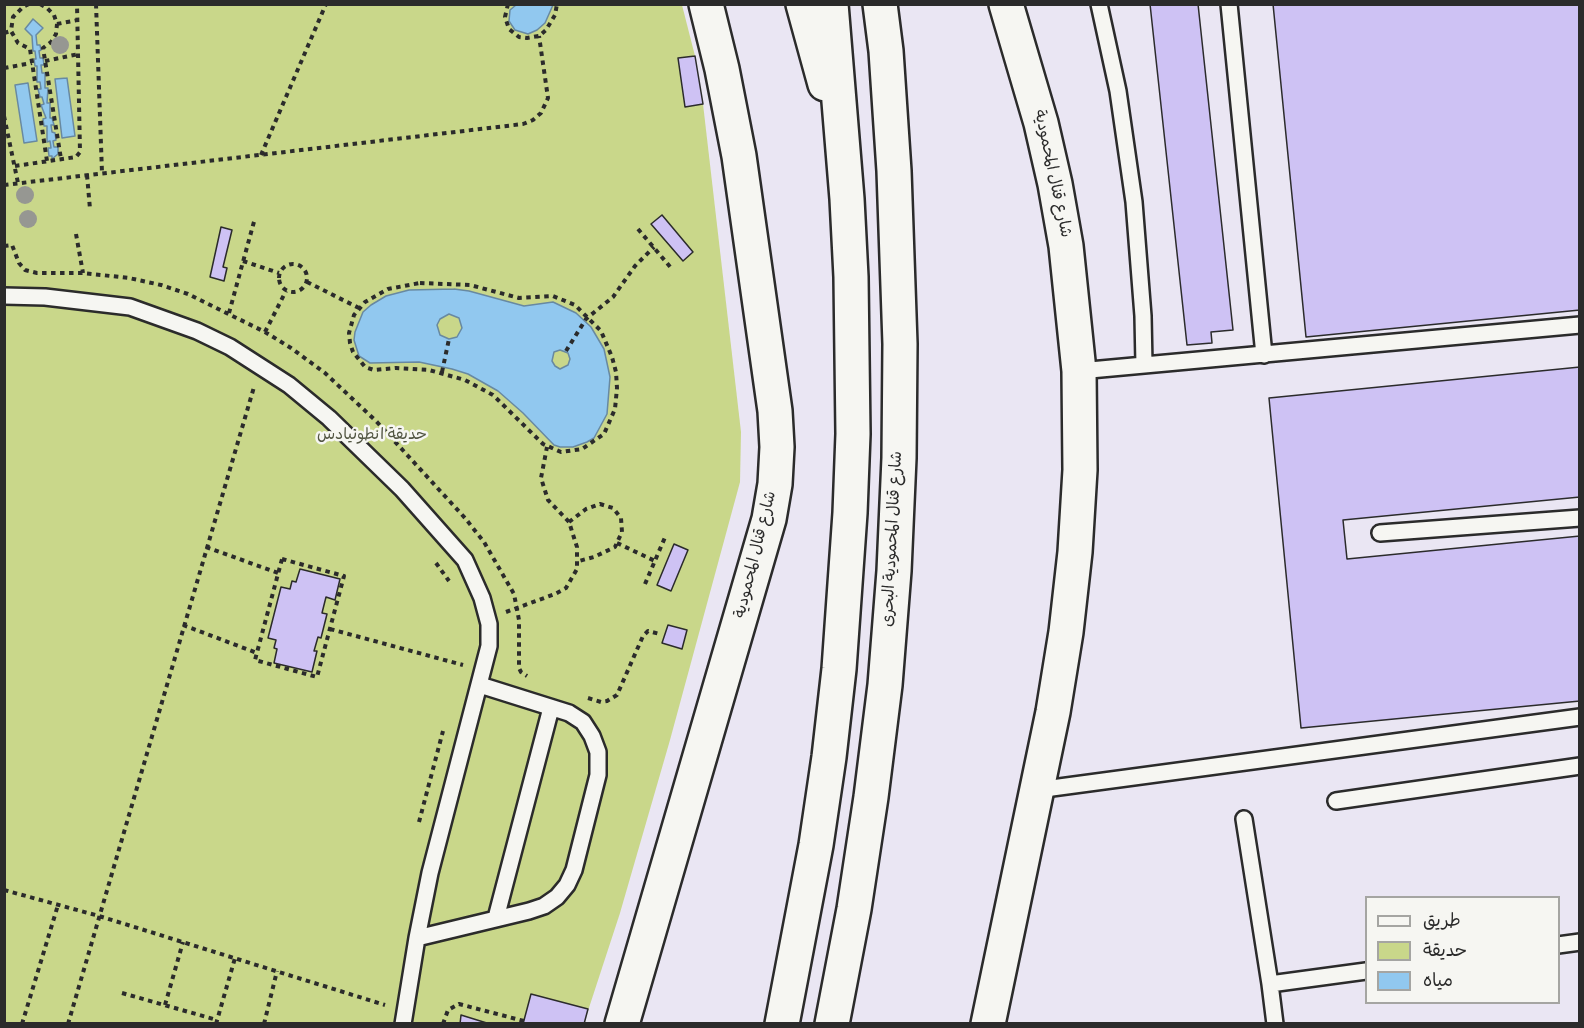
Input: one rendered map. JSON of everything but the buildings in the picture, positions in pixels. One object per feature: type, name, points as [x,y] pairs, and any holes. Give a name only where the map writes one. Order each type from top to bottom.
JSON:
[{"type":"main road","name":"شارع قنال المحمودية","points":[[622,1023],[770,519],[775,483],[777,447],[775,411],[739,156],[722,69],[706,4]]},
{"type":"main road","points":[[803,4],[816,56],[841,129]]},
{"type":"main road","points":[[782,1023],[818,834],[837,691],[846,591],[853,356],[848,199],[831,4]]},
{"type":"main road","points":[[880,4],[886,51]]},
{"type":"main road","points":[[886,51],[893,4]]},
{"type":"main road","name":"شارع قنال المحمودية","points":[[988,1023],[1038,790],[1066,632],[1075,552],[1080,470],[1078,371],[1068,267],[1055,184],[1028,74],[1006,4]]},
{"type":"main road","name":"شارع قنال المحمودية البحرى","points":[[837,1023],[871,797],[885,685],[894,571],[899,458],[900,344],[894,171],[886,51]]},
{"type":"lane","points":[[1099,4],[1118,92],[1134,202],[1143,304],[1144,365]]},
{"type":"lane","points":[[1229,4],[1264,355]]},
{"type":"lane","points":[[5,293],[130,307],[198,331],[260,365],[290,385],[336,425],[402,489],[465,560],[474,577],[487,619],[489,646],[443,820],[417,938],[403,1023]]},
{"type":"lane","points":[[1078,371],[1580,325]]},
{"type":"lane","points":[[1380,533],[1580,518]]},
{"type":"lane","points":[[417,938],[544,906],[562,891],[574,870],[598,775],[598,752],[583,722],[569,713],[480,685]]},
{"type":"lane","points":[[496,918],[551,708]]},
{"type":"lane","points":[[1038,790],[1580,717]]},
{"type":"lane","points":[[1336,801],[1580,766]]},
{"type":"lane","points":[[1244,819],[1275,1023]]},
{"type":"lane","points":[[1560,945],[1580,942]]},
{"type":"lane","points":[[1270,984],[1365,971]]},
{"type":"path","points":[[29,4],[13,17],[11,31],[18,43],[30,50],[47,161]]},
{"type":"path","points":[[40,4],[54,15],[57,24],[56,34],[43,48],[61,159]]},
{"type":"path","points":[[15,166],[76,157],[80,152],[77,4]]},
{"type":"path","points":[[96,4],[102,173]]},
{"type":"path","points":[[261,155],[326,4]]},
{"type":"path","points":[[508,4],[505,17],[508,29],[519,37],[526,38],[539,36],[555,15],[557,4]]},
{"type":"path","points":[[57,24],[78,20]]},
{"type":"path","points":[[4,33],[11,31]]},
{"type":"path","points":[[4,185],[515,125],[533,120],[545,108],[548,92],[539,36]]},
{"type":"path","points":[[45,61],[79,54]]},
{"type":"path","points":[[4,68],[32,63]]},
{"type":"path","points":[[4,116],[18,183]]},
{"type":"path","points":[[87,175],[90,209]]},
{"type":"path","points":[[229,313],[255,218]]},
{"type":"path","points":[[638,229],[672,269]]},
{"type":"path","points":[[76,234],[83,273]]},
{"type":"path","points":[[566,351],[587,318],[613,297],[634,266],[654,247]]},
{"type":"path","points":[[243,261],[279,273]]},
{"type":"path","points":[[298,264],[307,273],[307,282],[299,292],[286,291],[279,280],[279,273],[285,266],[298,264]]},
{"type":"path","points":[[307,282],[358,308]]},
{"type":"path","points":[[420,283],[470,285],[519,298],[546,296],[561,298],[575,305],[587,318],[601,331],[612,357],[617,388],[615,409],[603,434],[582,449],[561,452],[547,447],[493,395],[465,380],[442,372],[404,368],[374,370],[358,361],[350,343],[351,324],[358,308],[373,296],[397,286],[420,283]]},
{"type":"path","points":[[265,332],[286,291]]},
{"type":"path","points":[[442,372],[449,339]]},
{"type":"path","points":[[247,382],[264,393]]},
{"type":"path","points":[[68,1023],[254,386]]},
{"type":"path","points":[[487,619],[537,602],[566,588],[577,569],[579,561],[577,548],[569,522],[548,500],[544,491],[541,478],[547,447]]},
{"type":"path","points":[[569,522],[600,504],[613,508],[621,518],[623,525],[617,543],[608,551],[579,561]]},
{"type":"path","points":[[645,584],[666,535]]},
{"type":"path","points":[[617,543],[655,561]]},
{"type":"path","points":[[206,547],[278,573]]},
{"type":"path","points":[[431,557],[454,588]]},
{"type":"path","points":[[282,559],[344,576],[317,677],[255,660],[278,573],[282,559]]},
{"type":"path","points":[[183,625],[257,653]]},
{"type":"path","points":[[330,629],[464,665]]},
{"type":"path","points":[[460,675],[466,656]]},
{"type":"path","points":[[418,826],[444,728]]},
{"type":"path","points":[[4,890],[99,916],[386,1005]]},
{"type":"path","points":[[22,1023],[58,905]]},
{"type":"path","points":[[165,1005],[183,942]]},
{"type":"path","points":[[122,993],[216,1022],[235,958]]},
{"type":"path","points":[[264,1023],[277,971]]},
{"type":"path","points":[[384,1014],[387,994]]},
{"type":"path","points":[[443,1023],[448,1010],[459,1004],[524,1022]]},
{"type":"green space","name":"حديقة انطونيادس","points":[[5,5],[682,5],[695,56],[703,104],[741,432],[740,482],[670,740],[620,913],[584,1023],[5,1024]]},
{"type":"water","points":[[516,5],[553,5],[545,23],[528,34],[515,30],[509,21],[510,10]]},
{"type":"water","points":[[33,19],[43,28],[36,35],[37,45],[40,45],[41,50],[39,51],[40,58],[43,58],[44,65],[41,65],[42,73],[45,73],[45,88],[48,88],[47,103],[50,103],[50,118],[54,125],[51,125],[56,140],[53,141],[54,147],[58,147],[58,154],[52,159],[52,156],[49,156],[48,148],[51,148],[50,141],[47,142],[47,126],[44,126],[43,119],[46,118],[38,89],[41,89],[40,82],[37,82],[32,36],[25,29]]},
{"type":"water","points":[[67,78],[75,136],[62,138],[55,79]]},
{"type":"water","points":[[28,83],[37,141],[24,143],[15,85]]},
{"type":"water","points":[[409,290],[469,291],[524,306],[553,302],[576,313],[591,327],[604,349],[610,377],[607,414],[594,438],[573,447],[554,445],[498,391],[468,374],[419,362],[370,363],[359,356],[354,340],[363,312],[386,296]],"holes":[[[449,314],[459,318],[462,328],[457,337],[449,339],[440,335],[437,325],[440,319]],[[560,350],[568,353],[570,359],[568,365],[560,369],[552,361],[554,352]]]}]
